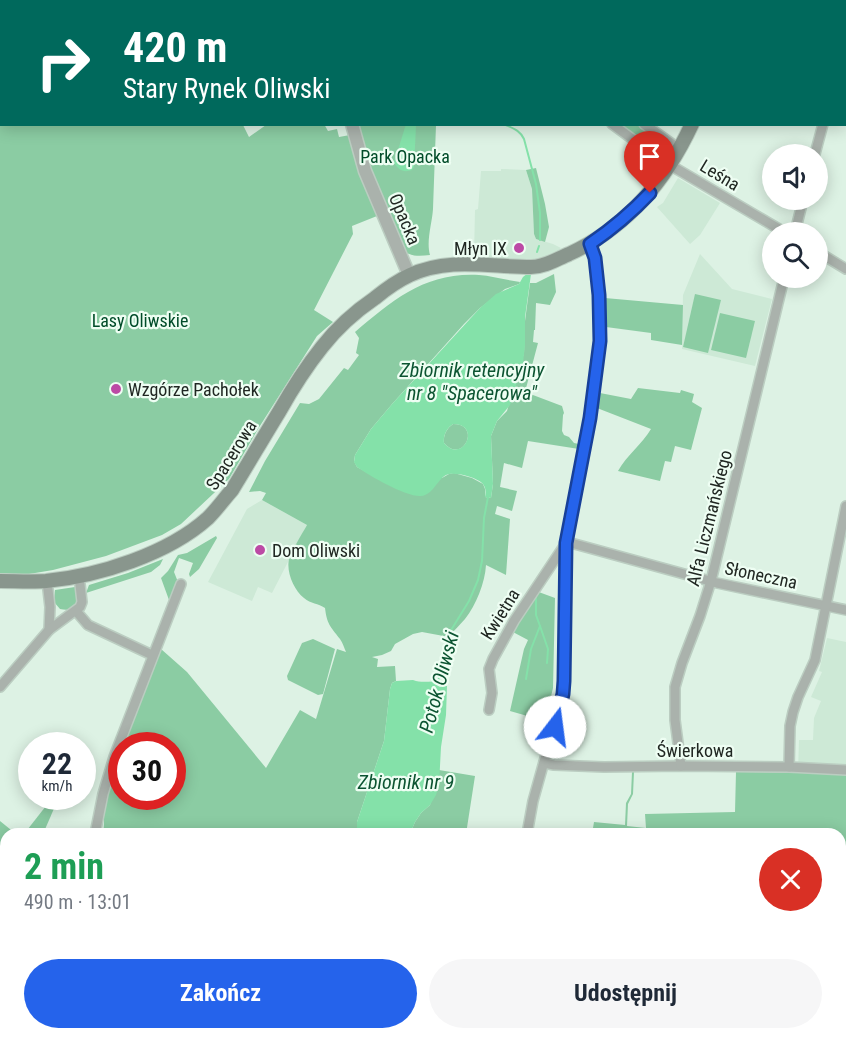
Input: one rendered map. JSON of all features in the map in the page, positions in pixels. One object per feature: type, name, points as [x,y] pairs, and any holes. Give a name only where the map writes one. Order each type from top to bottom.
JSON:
[{"type":"main road","name":"Spacerowa","points":[[0,581],[47,581],[104,570],[152,553],[196,528],[232,490],[305,369],[323,345],[367,304],[402,279],[425,269],[448,264],[475,263],[536,267],[590,244],[614,227],[650,193],[670,165],[691,126]]},
{"type":"street","name":"Opacka","points":[[353,126],[365,171],[402,260],[402,279]]},
{"type":"street","name":"Leśna","points":[[615,126],[658,158],[767,222]]},
{"type":"street","points":[[647,126],[679,149]]},
{"type":"street","points":[[818,144],[822,126]]},
{"type":"street","name":"Kwietna","points":[[527,828],[563,694],[566,543],[590,418],[600,341],[599,295],[595,258],[590,244]]},
{"type":"street","points":[[828,258],[846,269]]},
{"type":"street","name":"Alfa Liczmańskiego","points":[[681,766],[675,720],[675,687],[681,663],[711,581],[781,288]]},
{"type":"street","points":[[789,767],[790,726],[793,712],[815,660],[846,506]]},
{"type":"street","name":"Kwietna","points":[[489,710],[492,693],[489,669],[493,659],[510,627],[566,543]]},
{"type":"street","name":"Słoneczna","points":[[566,543],[711,581],[846,610]]},
{"type":"street","points":[[0,687],[49,630],[80,607],[82,602],[79,576]]},
{"type":"street","points":[[47,581],[50,607],[49,630]]},
{"type":"street","points":[[96,828],[114,757],[181,584]]},
{"type":"street","points":[[50,607],[65,617]]},
{"type":"street","points":[[76,611],[88,625],[153,655]]},
{"type":"street","name":"Świerkowa","points":[[544,763],[623,768],[681,766],[846,770]]},
{"type":"shaded area","points":[[501,169],[526,170],[532,189],[534,234],[536,239],[561,248],[555,254],[533,260],[474,256],[475,210],[478,209],[481,171],[501,171]]},
{"type":"shaded area","points":[[678,178],[720,203],[700,235],[690,244],[657,207],[663,203]]},
{"type":"shaded area","points":[[700,254],[732,289],[772,299],[755,366],[682,349],[683,295]]},
{"type":"shaded area","name":"Dom Oliwski","points":[[262,500],[307,525],[272,593],[258,587],[252,601],[208,582],[247,509]]},
{"type":"shaded area","points":[[827,638],[846,642],[846,773],[798,772],[799,740],[813,740],[814,718],[821,701],[811,697],[822,672],[819,671]]},
{"type":"green space","name":"Lasy Oliwskie","points":[[0,126],[244,126],[249,137],[265,126],[325,126],[328,131],[337,129],[339,137],[350,135],[361,176],[377,216],[352,226],[353,234],[314,310],[333,322],[317,336],[229,479],[181,524],[162,535],[106,556],[53,570],[23,575],[0,573]]},
{"type":"green space","name":"Park Opacka","points":[[357,126],[436,126],[430,255],[420,256],[405,252],[377,186]]},
{"type":"green space","points":[[619,126],[640,126],[662,141],[655,152]]},
{"type":"green space","points":[[536,168],[549,227],[545,242],[536,239],[534,234],[532,189],[526,170]]},
{"type":"green space","points":[[554,274],[556,292],[550,305],[536,303],[533,342],[538,343],[525,392],[562,406],[564,413],[562,431],[574,443],[579,444],[579,449],[528,441],[522,468],[504,463],[500,487],[517,491],[512,511],[497,506],[495,514],[510,519],[506,575],[486,565],[484,579],[476,601],[465,619],[449,637],[422,632],[413,634],[395,644],[391,651],[372,657],[378,659],[377,667],[395,666],[396,681],[392,683],[390,689],[384,741],[357,828],[103,828],[108,793],[108,810],[186,810],[186,732],[129,732],[161,649],[187,672],[266,768],[300,710],[316,719],[337,649],[346,652],[330,625],[325,608],[304,598],[297,590],[290,575],[289,559],[307,525],[262,500],[266,493],[249,492],[300,403],[309,404],[319,399],[344,368],[348,370],[359,355],[356,353],[359,338],[355,332],[411,290],[442,278],[479,275],[520,282],[505,289],[464,324],[371,429],[355,455],[354,461],[357,467],[381,480],[442,478],[454,473],[483,484],[485,497],[491,498],[493,484],[491,436],[497,421],[507,411],[524,353],[530,283],[536,283]]},
{"type":"green space","points":[[695,294],[721,300],[708,353],[683,347]]},
{"type":"green space","points":[[605,298],[683,305],[682,345],[651,340],[651,333],[606,327]]},
{"type":"green space","points":[[720,313],[755,321],[746,358],[711,350]]},
{"type":"green space","points":[[638,388],[680,393],[681,390],[694,394],[692,402],[702,408],[691,450],[675,446],[671,462],[665,461],[660,481],[618,471],[651,429],[597,408],[600,393],[631,399]]},
{"type":"green space","points":[[453,424],[462,426],[468,436],[463,447],[458,449],[451,448],[444,443],[446,432]]},
{"type":"green space","points":[[216,536],[217,538],[199,569],[190,577],[193,563],[179,558],[174,572],[178,582],[171,601],[169,600],[161,578],[178,555],[187,553]]},
{"type":"green space","points":[[163,559],[160,565],[151,572],[86,593],[89,585]]},
{"type":"green space","points":[[75,587],[77,597],[75,605],[70,609],[60,609],[54,602],[55,590]]},
{"type":"green space","points":[[536,591],[555,598],[553,688],[545,721],[510,711],[528,640],[511,631]]},
{"type":"green space","points":[[313,639],[335,649],[323,694],[318,695],[288,680],[287,676],[302,643]]},
{"type":"green space","points":[[439,770],[475,776],[467,828],[412,828],[421,813],[430,805]]},
{"type":"green space","points":[[632,772],[634,772],[633,794],[628,804],[627,826],[646,828],[593,828],[594,822],[625,825],[626,803],[631,794]]},
{"type":"green space","points":[[736,772],[846,773],[846,828],[646,828],[645,814],[735,812]]},
{"type":"green space","points":[[43,810],[53,810],[46,828],[29,828]]},
{"type":"green space","points":[[0,821],[9,828],[0,828]]},
{"type":"water","points":[[405,126],[416,126],[414,167],[412,170],[404,171],[394,163]]},
{"type":"water","name":"Zbiornik retencyjny nr 8 \"Spacerowa\"","points":[[528,273],[531,274],[525,317],[523,363],[510,405],[497,421],[491,436],[493,484],[491,498],[485,497],[482,483],[465,475],[446,475],[429,493],[421,496],[398,490],[357,467],[354,462],[355,455],[371,429],[393,403],[480,308],[496,294],[519,284]],"holes":[[[453,424],[462,426],[468,436],[463,447],[451,448],[444,443],[446,432]]]},
{"type":"water","name":"Zbiornik nr 9","points":[[396,681],[434,681],[447,686],[439,785],[430,805],[421,813],[412,828],[357,828],[384,741],[390,689],[392,683]]},
{"type":"waterway","name":"Potok Oliwski","points":[[508,126],[518,131],[524,139],[536,184],[540,213],[540,240]]},
{"type":"waterway","name":"Potok Oliwski","points":[[537,252],[539,246]]},
{"type":"waterway","name":"Potok Oliwski","points":[[438,682],[448,635],[469,601],[478,580],[488,497]]},
{"type":"waterway","points":[[526,679],[531,649],[540,626],[536,615],[536,595]]},
{"type":"waterway","points":[[540,626],[548,649],[547,663]]},
{"type":"place","name":"Młyn IX","points":[[519,248]]},
{"type":"place","name":"Wzgórze Pachołek","points":[[116,389]]},
{"type":"place","name":"Dom Oliwski","points":[[260,550]]},
{"type":"route","points":[[555,727],[564,681],[567,532],[590,418],[600,341],[599,295],[595,258],[590,244],[614,227],[650,193]]}]
